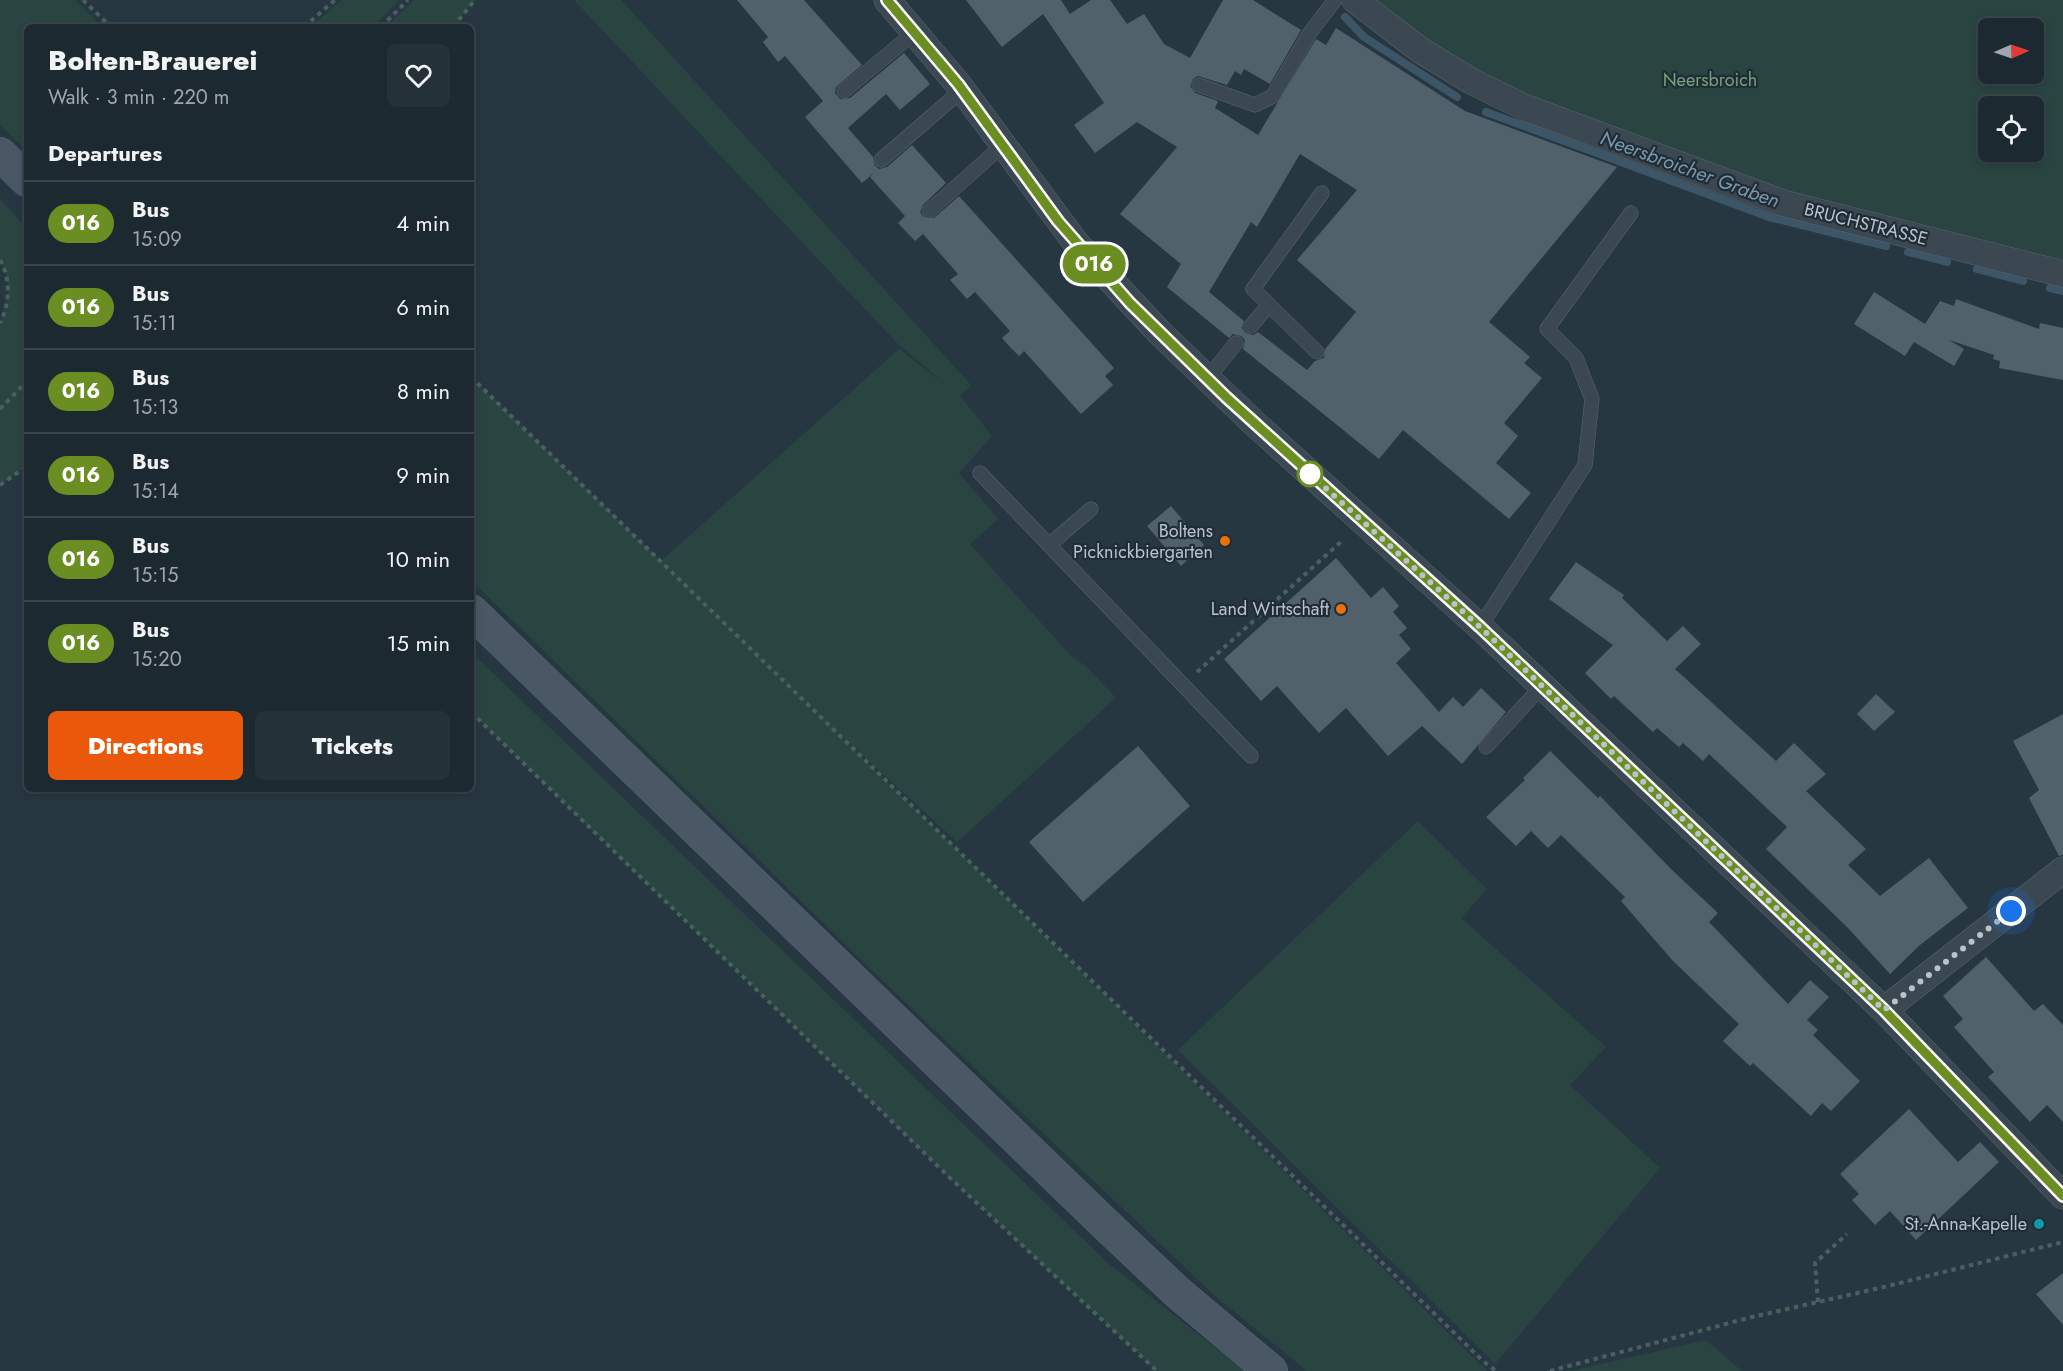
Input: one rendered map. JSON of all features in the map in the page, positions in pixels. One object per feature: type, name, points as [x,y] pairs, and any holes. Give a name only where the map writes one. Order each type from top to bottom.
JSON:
[{"type":"main road","points":[[0,154],[24,177]]},
{"type":"main road","points":[[474,614],[1088,1209],[1177,1292],[1271,1371]]},
{"type":"street","points":[[887,0],[962,90],[1058,221],[1094,264],[1207,379],[1480,627],[1884,1010],[2063,1196]]},
{"type":"street","name":"BRUCHSTRASSE","points":[[1354,0],[1420,50],[1471,81],[1526,108],[1783,203],[2063,274]]},
{"type":"street","points":[[1884,1010],[2063,870]]},
{"type":"lane","points":[[1199,85],[1255,105],[1272,96],[1331,5]]},
{"type":"lane","points":[[844,91],[915,32]]},
{"type":"lane","points":[[881,160],[962,90]]},
{"type":"lane","points":[[928,211],[1003,145]]},
{"type":"lane","points":[[1317,352],[1253,289],[1322,193]]},
{"type":"lane","points":[[1480,627],[1586,465],[1592,399],[1576,358],[1547,329],[1631,213]]},
{"type":"lane","points":[[1251,326],[1269,305]]},
{"type":"lane","points":[[1207,379],[1236,344]]},
{"type":"lane","points":[[980,473],[1251,756]]},
{"type":"lane","points":[[1050,545],[1091,509]]},
{"type":"lane","points":[[1486,747],[1542,686]]},
{"type":"path","points":[[83,0],[108,24]]},
{"type":"path","points":[[307,24],[335,0]]},
{"type":"path","points":[[384,24],[408,0]]},
{"type":"path","points":[[455,24],[475,0]]},
{"type":"path","points":[[0,260],[7,279],[8,295],[0,323]]},
{"type":"path","points":[[474,380],[1474,1353],[1496,1371]]},
{"type":"path","points":[[0,409],[24,384]]},
{"type":"path","points":[[0,485],[24,468]]},
{"type":"path","points":[[1182,685],[1364,521]]},
{"type":"path","points":[[474,715],[948,1176],[1157,1371]]},
{"type":"path","points":[[1818,1302],[1815,1263],[1847,1234]]},
{"type":"path","points":[[1550,1371],[1752,1317],[2063,1242]]},
{"type":"green space","points":[[0,0],[75,0],[99,24],[24,24],[24,148],[0,125]]},
{"type":"green space","points":[[342,0],[399,0],[376,24],[314,24]]},
{"type":"green space","points":[[414,0],[475,0],[455,24],[389,24]]},
{"type":"green space","points":[[574,0],[621,0],[971,385],[960,396],[992,436],[959,473],[998,519],[970,544],[1072,657],[1086,666],[1116,698],[957,842],[834,729],[1487,1371],[1307,1371],[1214,1295],[884,982],[474,583],[474,380],[661,561],[899,349],[946,385],[897,343]]},
{"type":"green space","name":"Neersbroich","points":[[1366,0],[2063,0],[2063,266],[1777,193],[1482,79]]},
{"type":"green space","points":[[0,199],[24,226],[24,468],[0,485],[0,323],[8,295],[7,279],[0,260]]},
{"type":"green space","points":[[474,655],[1108,1263],[1245,1371],[1157,1371],[948,1176],[474,715]]},
{"type":"green space","points":[[1418,821],[1487,889],[1461,918],[1606,1047],[1570,1085],[1660,1168],[1495,1364],[1178,1050]]},
{"type":"green space","points":[[1706,1340],[1742,1371],[1571,1371]]},
{"type":"building","points":[[737,0],[804,0],[862,65],[836,87],[835,93],[840,99],[850,98],[904,53],[930,84],[900,110],[886,94],[848,128],[873,157],[874,165],[879,169],[887,167],[912,145],[946,183],[923,205],[920,212],[923,217],[934,218],[959,196],[1114,368],[1105,376],[1113,385],[1081,414],[1024,351],[1019,356],[1002,338],[1010,331],[975,292],[967,299],[950,280],[958,274],[923,234],[915,241],[898,223],[905,216],[870,177],[875,172],[862,183],[805,117],[823,101],[785,56],[778,62],[763,42],[768,37]]},
{"type":"building","points":[[966,0],[1061,0],[1070,14],[1091,0],[1110,0],[1127,24],[1144,14],[1164,44],[1190,58],[1223,0],[1253,0],[1301,30],[1270,84],[1244,69],[1241,75],[1235,71],[1227,85],[1198,76],[1193,79],[1190,86],[1195,93],[1218,101],[1215,108],[1258,135],[1316,39],[1326,45],[1336,28],[1465,111],[1617,167],[1489,322],[1530,357],[1524,363],[1542,378],[1504,423],[1518,436],[1496,463],[1531,493],[1509,519],[1403,430],[1379,459],[1243,349],[1245,340],[1241,336],[1233,334],[1229,338],[1167,287],[1181,264],[1120,214],[1177,147],[1137,122],[1095,153],[1074,125],[1104,103],[1043,14],[1002,47]],"holes":[[[1300,154],[1357,190],[1297,260],[1356,312],[1325,349],[1324,358],[1315,361],[1307,370],[1258,332],[1253,335],[1246,333],[1242,328],[1244,321],[1209,292],[1251,222],[1257,227]]]},
{"type":"building","points":[[1874,292],[1925,324],[1940,301],[1954,306],[1956,299],[2039,329],[2040,323],[2063,328],[2063,380],[1999,368],[2000,361],[1993,359],[1994,355],[1949,340],[1964,349],[1954,366],[1914,342],[1905,356],[1854,324]]},
{"type":"building","points":[[1171,506],[1204,545],[1181,566],[1147,526]]},
{"type":"building","points":[[1336,558],[1371,598],[1383,587],[1399,606],[1393,612],[1407,628],[1399,635],[1411,649],[1396,663],[1439,712],[1453,697],[1463,707],[1481,688],[1506,712],[1462,764],[1422,726],[1388,756],[1346,708],[1319,733],[1277,686],[1261,701],[1224,659]]},
{"type":"building","points":[[1576,562],[1624,595],[1622,598],[1667,641],[1683,626],[1701,644],[1675,669],[1776,761],[1794,743],[1826,774],[1806,791],[1866,849],[1848,865],[1880,896],[1929,858],[1968,908],[1920,945],[1890,974],[1847,927],[1766,849],[1787,827],[1709,754],[1703,761],[1683,743],[1679,747],[1657,728],[1653,732],[1614,696],[1611,699],[1585,673],[1613,645],[1549,599]]},
{"type":"building","points":[[1876,694],[1895,712],[1874,731],[1857,714]]},
{"type":"building","points":[[2063,714],[2063,855],[2059,856],[2029,798],[2039,790],[2013,741]]},
{"type":"building","points":[[1138,746],[1190,806],[1083,902],[1029,842]]},
{"type":"building","points":[[1550,751],[1598,798],[1600,796],[1672,870],[1718,913],[1709,922],[1788,1004],[1810,980],[1829,997],[1807,1020],[1818,1030],[1813,1035],[1860,1081],[1831,1111],[1822,1103],[1811,1116],[1753,1063],[1750,1066],[1723,1041],[1739,1024],[1673,961],[1621,901],[1625,897],[1561,835],[1548,848],[1531,831],[1516,846],[1486,817],[1525,780],[1523,778]]},
{"type":"building","points":[[1986,957],[2034,1011],[2043,1004],[2063,1025],[2063,1122],[2047,1105],[2030,1122],[1988,1077],[1994,1072],[1954,1027],[1963,1019],[1943,996]]},
{"type":"building","points":[[1909,1109],[1958,1162],[1980,1142],[1999,1162],[1916,1240],[1890,1211],[1875,1225],[1852,1200],[1859,1194],[1840,1174]]},
{"type":"building","points":[[2063,1273],[2063,1325],[2036,1294]]},
{"type":"waterway","name":"Neersbroicher Graben","points":[[1345,17],[1364,37],[1457,97]]},
{"type":"waterway","name":"Neersbroicher Graben","points":[[1486,112],[1769,217],[1886,246]]},
{"type":"waterway","name":"Neersbroicher Graben","points":[[1908,252],[1947,262]]},
{"type":"waterway","name":"Neersbroicher Graben","points":[[1977,269],[2023,281]]},
{"type":"waterway","name":"Neersbroicher Graben","points":[[2050,288],[2063,291]]},
{"type":"bus line","name":"016","points":[[887,0],[958,84],[1058,221],[1130,303],[1227,398],[1480,627],[1884,1010],[2063,1196]]},
{"type":"place","name":"Boltens Picknickbiergarten","points":[[1225,541]]},
{"type":"place","name":"Land Wirtschaft","points":[[1341,609]]},
{"type":"place","name":"St.-Anna-Kapelle","points":[[2039,1224]]},
{"type":"route","points":[[1310,474],[1480,627],[1884,1010],[2011,911]]}]
